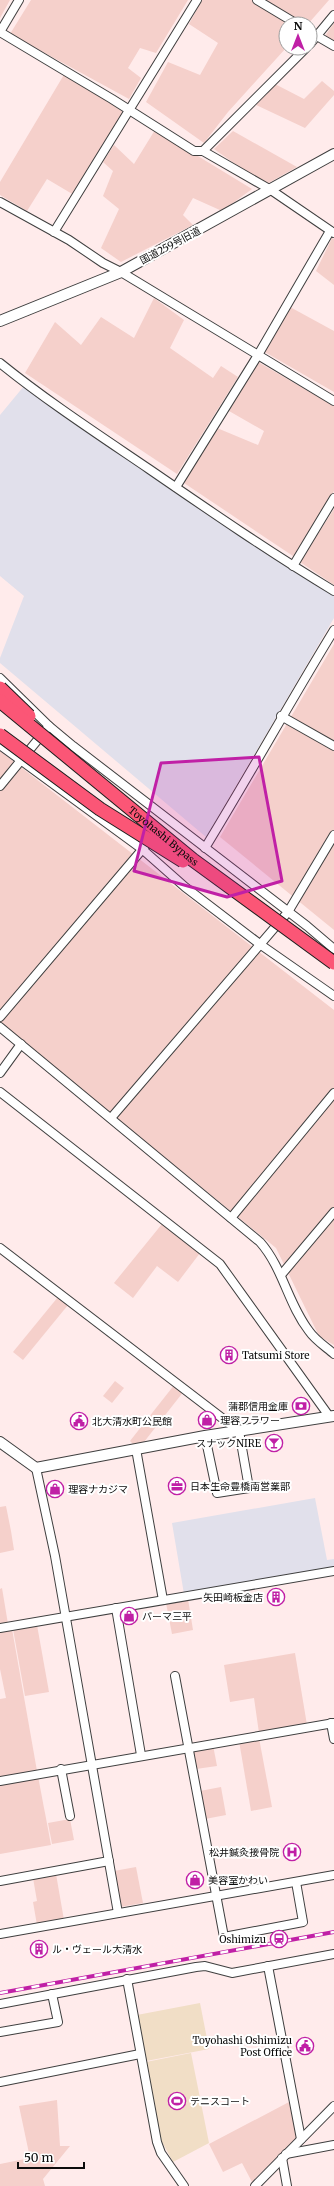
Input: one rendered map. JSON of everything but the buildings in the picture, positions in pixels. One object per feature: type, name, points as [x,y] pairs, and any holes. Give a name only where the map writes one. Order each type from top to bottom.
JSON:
[{"type":"highway","points":[[0,688],[42,728],[57,750]]},
{"type":"highway","name":"Toyohashi Bypass","points":[[0,701],[57,750],[193,860],[334,963]]},
{"type":"highway","points":[[0,735],[100,809],[250,902]]},
{"type":"street","points":[[19,0],[0,32],[129,109],[194,151],[203,151],[271,190],[332,232],[176,487]]},
{"type":"street","points":[[54,232],[197,0]]},
{"type":"street","points":[[258,0],[284,16]]},
{"type":"street","points":[[334,15],[318,36],[334,46]]},
{"type":"street","points":[[203,151],[298,56]]},
{"type":"street","name":"国道259号旧道","points":[[0,321],[121,272],[334,154]]},
{"type":"street","points":[[0,202],[69,240],[103,263],[121,272],[334,401]]},
{"type":"street","points":[[0,363],[24,383],[176,487],[293,566],[334,591]]},
{"type":"street","points":[[293,566],[334,498]]},
{"type":"street","points":[[205,848],[257,763],[281,716],[334,630]]},
{"type":"street","points":[[0,678],[50,726],[334,949]]},
{"type":"street","points":[[281,716],[334,746]]},
{"type":"street","points":[[0,786],[50,726]]},
{"type":"street","points":[[0,745],[20,762],[142,849],[185,887],[261,945],[334,996]]},
{"type":"street","points":[[0,1017],[142,849],[169,820]]},
{"type":"street","points":[[111,1118],[288,912],[334,835]]},
{"type":"street","points":[[0,1027],[232,1218],[266,1249],[281,1275],[309,1332],[334,1354]]},
{"type":"street","points":[[0,1073],[21,1044]]},
{"type":"street","points":[[0,1092],[220,1264],[332,1416],[205,1436],[36,1468]]},
{"type":"street","points":[[232,1218],[334,1093]]},
{"type":"street","points":[[281,1275],[334,1212]]},
{"type":"street","points":[[0,1248],[239,1431],[249,1488],[217,1493],[205,1436]]},
{"type":"street","points":[[0,1442],[36,1468],[48,1518],[118,1913]]},
{"type":"street","points":[[136,1449],[163,1600]]},
{"type":"street","points":[[0,1628],[334,1570]]},
{"type":"street","points":[[116,1608],[141,1755]]},
{"type":"street","points":[[175,1676],[224,1937],[303,1922],[296,1882]]},
{"type":"street","points":[[0,1780],[333,1723],[334,1739]]},
{"type":"street","points":[[61,1770],[70,1816]]},
{"type":"street","points":[[0,1881],[109,1861]]},
{"type":"street","points":[[0,1934],[334,1875]]},
{"type":"street","points":[[0,2004],[196,1966],[205,1966],[232,1973],[334,1954]]},
{"type":"street","points":[[268,1966],[301,2139]]},
{"type":"street","points":[[127,1979],[159,2148],[184,2186]]},
{"type":"street","points":[[0,2032],[58,2022],[52,1994]]},
{"type":"street","points":[[0,2082],[140,2054]]},
{"type":"street","points":[[255,2186],[334,2106]]},
{"type":"street","points":[[284,2156],[334,2145]]},
{"type":"street","points":[[284,2156],[287,2186]]},
{"type":"highlighted area","points":[[259,757],[282,881],[227,897],[134,871],[161,763]]},
{"type":"shaded area","points":[[0,0],[10,0],[0,18]]},
{"type":"shaded area","points":[[31,0],[188,0],[156,53],[140,48],[128,68],[141,78],[129,99],[10,34]]},
{"type":"shaded area","points":[[202,0],[329,0],[315,16],[278,16],[279,56],[228,112],[204,143],[146,102],[168,62],[200,75],[218,43],[189,24]]},
{"type":"shaded area","points":[[334,23],[334,41],[325,36]]},
{"type":"shaded area","points":[[65,73],[123,112],[74,195],[47,179],[27,211],[0,195],[0,182]]},
{"type":"shaded area","points":[[322,81],[334,91],[334,95],[305,128],[254,104],[273,83],[304,99]]},
{"type":"shaded area","points":[[155,130],[252,189],[222,211],[193,198],[183,215],[193,225],[121,262],[101,248],[119,209],[103,196],[113,171],[103,162],[114,145],[134,164]]},
{"type":"shaded area","points":[[233,131],[297,167],[265,185],[214,149]]},
{"type":"shaded area","points":[[332,238],[334,239],[334,285],[316,271]]},
{"type":"shaded area","points":[[154,298],[184,320],[170,348],[213,378],[221,366],[238,377],[177,474],[25,373],[55,322],[81,345],[101,317],[134,338]]},
{"type":"shaded area","points":[[290,307],[334,331],[334,392],[263,351]]},
{"type":"shaded area","points":[[258,362],[334,406],[334,491],[296,558],[184,483],[217,428],[258,445],[264,431],[229,411]]},
{"type":"shaded area","points":[[24,386],[334,593],[334,618],[206,837],[0,663],[0,658],[24,596],[0,576],[0,415]]},
{"type":"shaded area","points":[[334,509],[334,585],[300,562]]},
{"type":"shaded area","points":[[334,644],[334,930],[220,837]]},
{"type":"shaded area","points":[[0,751],[334,1010],[334,1345],[319,1336],[276,1248],[0,1023]]},
{"type":"shaded area","points":[[162,1224],[200,1253],[178,1282],[157,1266],[133,1298],[114,1283]]},
{"type":"shaded area","points":[[58,1297],[68,1305],[23,1360],[13,1352]]},
{"type":"shaded area","points":[[115,1381],[124,1388],[112,1403],[103,1396]]},
{"type":"shaded area","points":[[175,1384],[184,1391],[144,1442],[133,1444],[130,1441]]},
{"type":"shaded area","points":[[315,1498],[327,1560],[334,1559],[334,1568],[184,1594],[172,1523]]},
{"type":"shaded area","points":[[6,1506],[14,1550],[0,1553],[0,1507]]},
{"type":"shaded area","points":[[2,1588],[8,1624],[0,1625],[0,1589]]},
{"type":"shaded area","points":[[188,1599],[193,1630],[172,1634],[166,1603]]},
{"type":"shaded area","points":[[37,1625],[49,1692],[25,1696],[13,1629]]},
{"type":"shaded area","points":[[12,1629],[37,1771],[0,1778],[0,1699],[6,1698],[0,1669],[0,1631]]},
{"type":"shaded area","points":[[295,1653],[307,1725],[259,1733],[254,1698],[230,1702],[224,1665]]},
{"type":"shaded area","points":[[259,1738],[272,1807],[251,1811],[239,1741]]},
{"type":"shaded area","points":[[213,1745],[217,1766],[196,1769],[193,1752],[196,1748]]},
{"type":"shaded area","points":[[38,1776],[51,1845],[0,1854],[0,1782]]},
{"type":"shaded area","points":[[221,1787],[226,1815],[205,1819],[200,1791]]},
{"type":"shaded area","points":[[70,1819],[74,1840],[52,1844],[48,1823]]},
{"type":"shaded area","points":[[136,1867],[143,1903],[120,1907],[114,1871]]},
{"type":"shaded area","points":[[56,1874],[64,1920],[37,1925],[33,1902],[37,1901],[33,1878]]},
{"type":"shaded area","points":[[200,2003],[209,2049],[146,2061],[137,2015]]},
{"type":"shaded area","name":"テニスコート","points":[[191,2053],[209,2143],[173,2162],[161,2140],[146,2062]]},
{"type":"shaded area","points":[[57,2100],[60,2146],[70,2146],[43,2179],[45,2186],[0,2186],[0,2164],[30,2158],[19,2106]]},
{"type":"shaded area","points":[[289,2102],[297,2137],[252,2182],[242,2163],[223,2172],[209,2144]]},
{"type":"railway","points":[[0,1993],[334,1932]]},
{"type":"place","name":"Tatsumi Store","points":[[229,1355]]},
{"type":"place","name":"蒲郡信用金庫","points":[[301,1406]]},
{"type":"place","name":"理容フラワー","points":[[207,1420]]},
{"type":"place","name":"北大清水町公民館","points":[[79,1421]]},
{"type":"place","name":"スナックNIRE","points":[[274,1443]]},
{"type":"place","name":"日本生命豊橋南営業部","points":[[177,1486]]},
{"type":"place","name":"理容ナカジマ","points":[[55,1489]]},
{"type":"place","name":"矢田崎板金店","points":[[276,1597]]},
{"type":"place","name":"パーマ三平","points":[[129,1616]]},
{"type":"place","name":"松井鍼灸接骨院","points":[[292,1852]]},
{"type":"place","name":"美容室かわい","points":[[195,1880]]},
{"type":"place","name":"Ōshimizu","points":[[279,1939]]},
{"type":"place","name":"ル・ヴェール大清水","points":[[39,1949]]},
{"type":"place","name":"Toyohashi Oshimizu Post Office","points":[[305,2046]]},
{"type":"place","name":"テニスコート","points":[[177,2101]]}]
